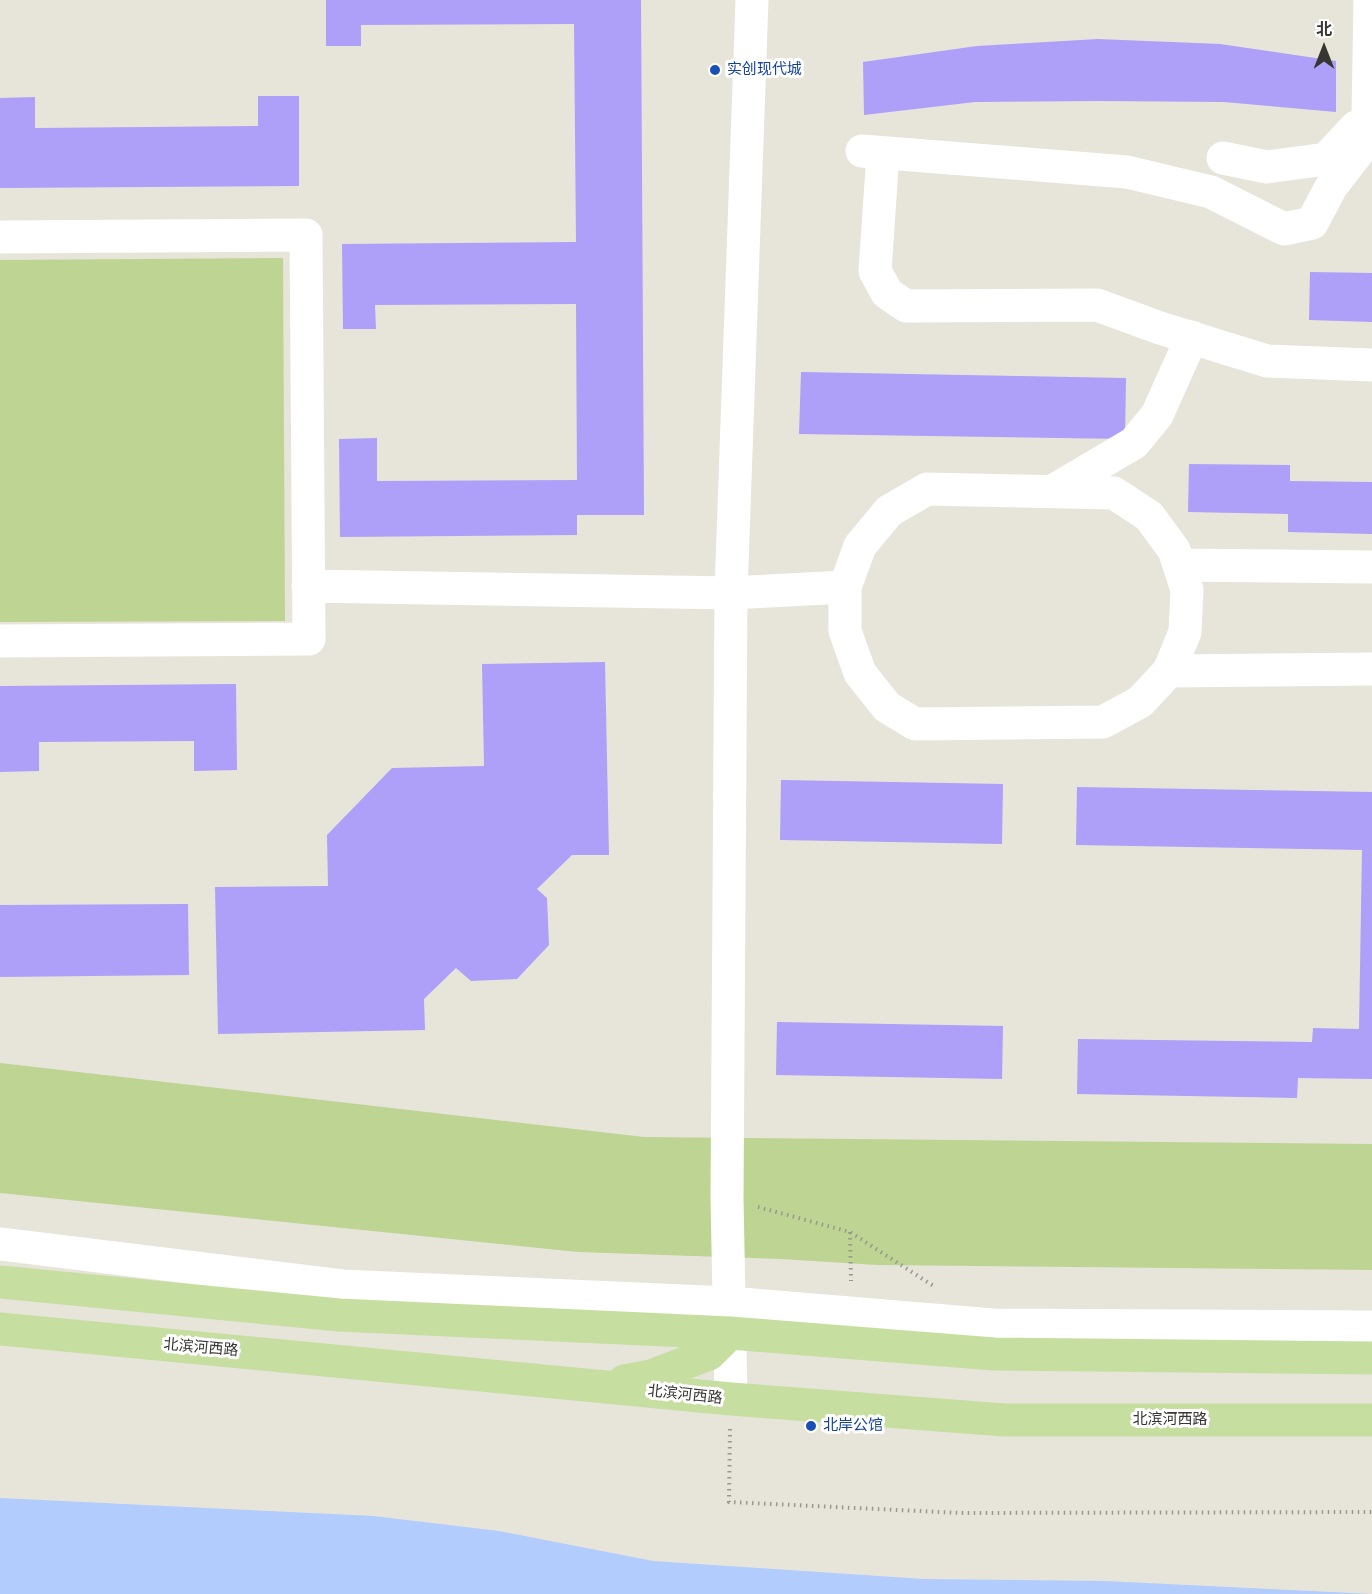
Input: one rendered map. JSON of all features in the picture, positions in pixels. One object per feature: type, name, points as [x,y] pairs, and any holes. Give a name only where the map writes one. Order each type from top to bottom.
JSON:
[{"type":"main road","points":[[0,1282],[339,1315],[730,1318],[994,1354],[1372,1358]]},
{"type":"main road","points":[[595,1386],[651,1376],[709,1354],[730,1318]]},
{"type":"main road","name":"北滨河西路","points":[[0,1329],[731,1399],[1004,1420],[1372,1420]]},
{"type":"street","points":[[731,1399],[727,1198],[731,593],[752,0]]},
{"type":"street","points":[[1370,0],[1369,137],[1331,187],[1312,223],[1284,229],[1211,192],[1127,172],[873,152],[875,271],[887,292],[906,306],[1097,305],[1161,328],[1267,361],[1372,365]]},
{"type":"street","points":[[1223,158],[1267,167],[1326,159],[1369,137]]},
{"type":"street","points":[[0,237],[306,235],[309,586],[309,639],[0,641]]},
{"type":"street","points":[[1053,491],[1134,443],[1156,415],[1192,337]]},
{"type":"street","points":[[927,489],[1053,491],[1114,493],[1149,516],[1174,550],[1187,590],[1185,632],[1169,671],[1140,702],[1103,722],[915,724],[887,707],[860,673],[845,631],[845,587],[860,546],[889,511],[927,489]]},
{"type":"street","points":[[1179,565],[1372,567]]},
{"type":"street","points":[[309,586],[731,593],[845,587]]},
{"type":"street","points":[[1169,671],[1372,669]]},
{"type":"street","points":[[0,1244],[342,1286],[730,1318],[993,1325],[1372,1327]]},
{"type":"path","points":[[727,1198],[850,1232],[936,1288]]},
{"type":"path","points":[[731,1399],[729,1502],[961,1513],[1372,1512]]},
{"type":"green space","points":[[283,258],[285,621],[0,622],[0,260]]},
{"type":"green space","points":[[0,1063],[644,1137],[1372,1144],[1372,1270],[877,1265],[781,1259],[578,1252],[0,1193]]},
{"type":"water","points":[[0,1498],[373,1516],[499,1531],[653,1561],[924,1579],[1105,1581],[1372,1594],[0,1594]]},
{"type":"building","points":[[326,0],[641,0],[644,515],[577,515],[577,535],[340,537],[339,439],[377,438],[377,481],[577,480],[576,304],[375,305],[376,329],[343,329],[342,244],[576,242],[574,24],[361,25],[361,46],[326,46]]},
{"type":"building","points":[[1098,39],[1220,44],[1336,61],[1336,112],[1224,102],[1099,101],[975,102],[864,115],[863,62],[977,46]]},
{"type":"building","points":[[258,96],[299,96],[299,186],[0,188],[0,98],[35,97],[35,128],[258,126]]},
{"type":"building","points":[[1310,272],[1372,273],[1372,322],[1309,320]]},
{"type":"building","points":[[801,372],[1126,378],[1125,439],[799,434]]},
{"type":"building","points":[[1189,464],[1290,465],[1290,481],[1372,482],[1372,534],[1288,532],[1288,514],[1188,512]]},
{"type":"building","points":[[605,662],[609,855],[572,855],[537,889],[547,898],[549,945],[517,979],[471,981],[456,968],[424,999],[425,1030],[218,1034],[215,887],[328,886],[327,835],[392,768],[484,766],[482,664]]},
{"type":"building","points":[[236,684],[237,770],[194,771],[194,741],[39,742],[39,771],[0,772],[0,686]]},
{"type":"building","points":[[781,780],[1003,784],[1002,844],[780,840]]},
{"type":"building","points":[[1077,787],[1372,792],[1372,1079],[1298,1078],[1297,1098],[1077,1094],[1078,1039],[1312,1042],[1313,1028],[1359,1029],[1362,850],[1076,845]]},
{"type":"building","points":[[188,904],[189,975],[0,977],[0,905]]},
{"type":"building","points":[[777,1022],[1003,1026],[1002,1079],[776,1075]]},
{"type":"place","name":"实创现代城","points":[[715,70]]},
{"type":"place","name":"北岸公馆","points":[[811,1426]]}]
